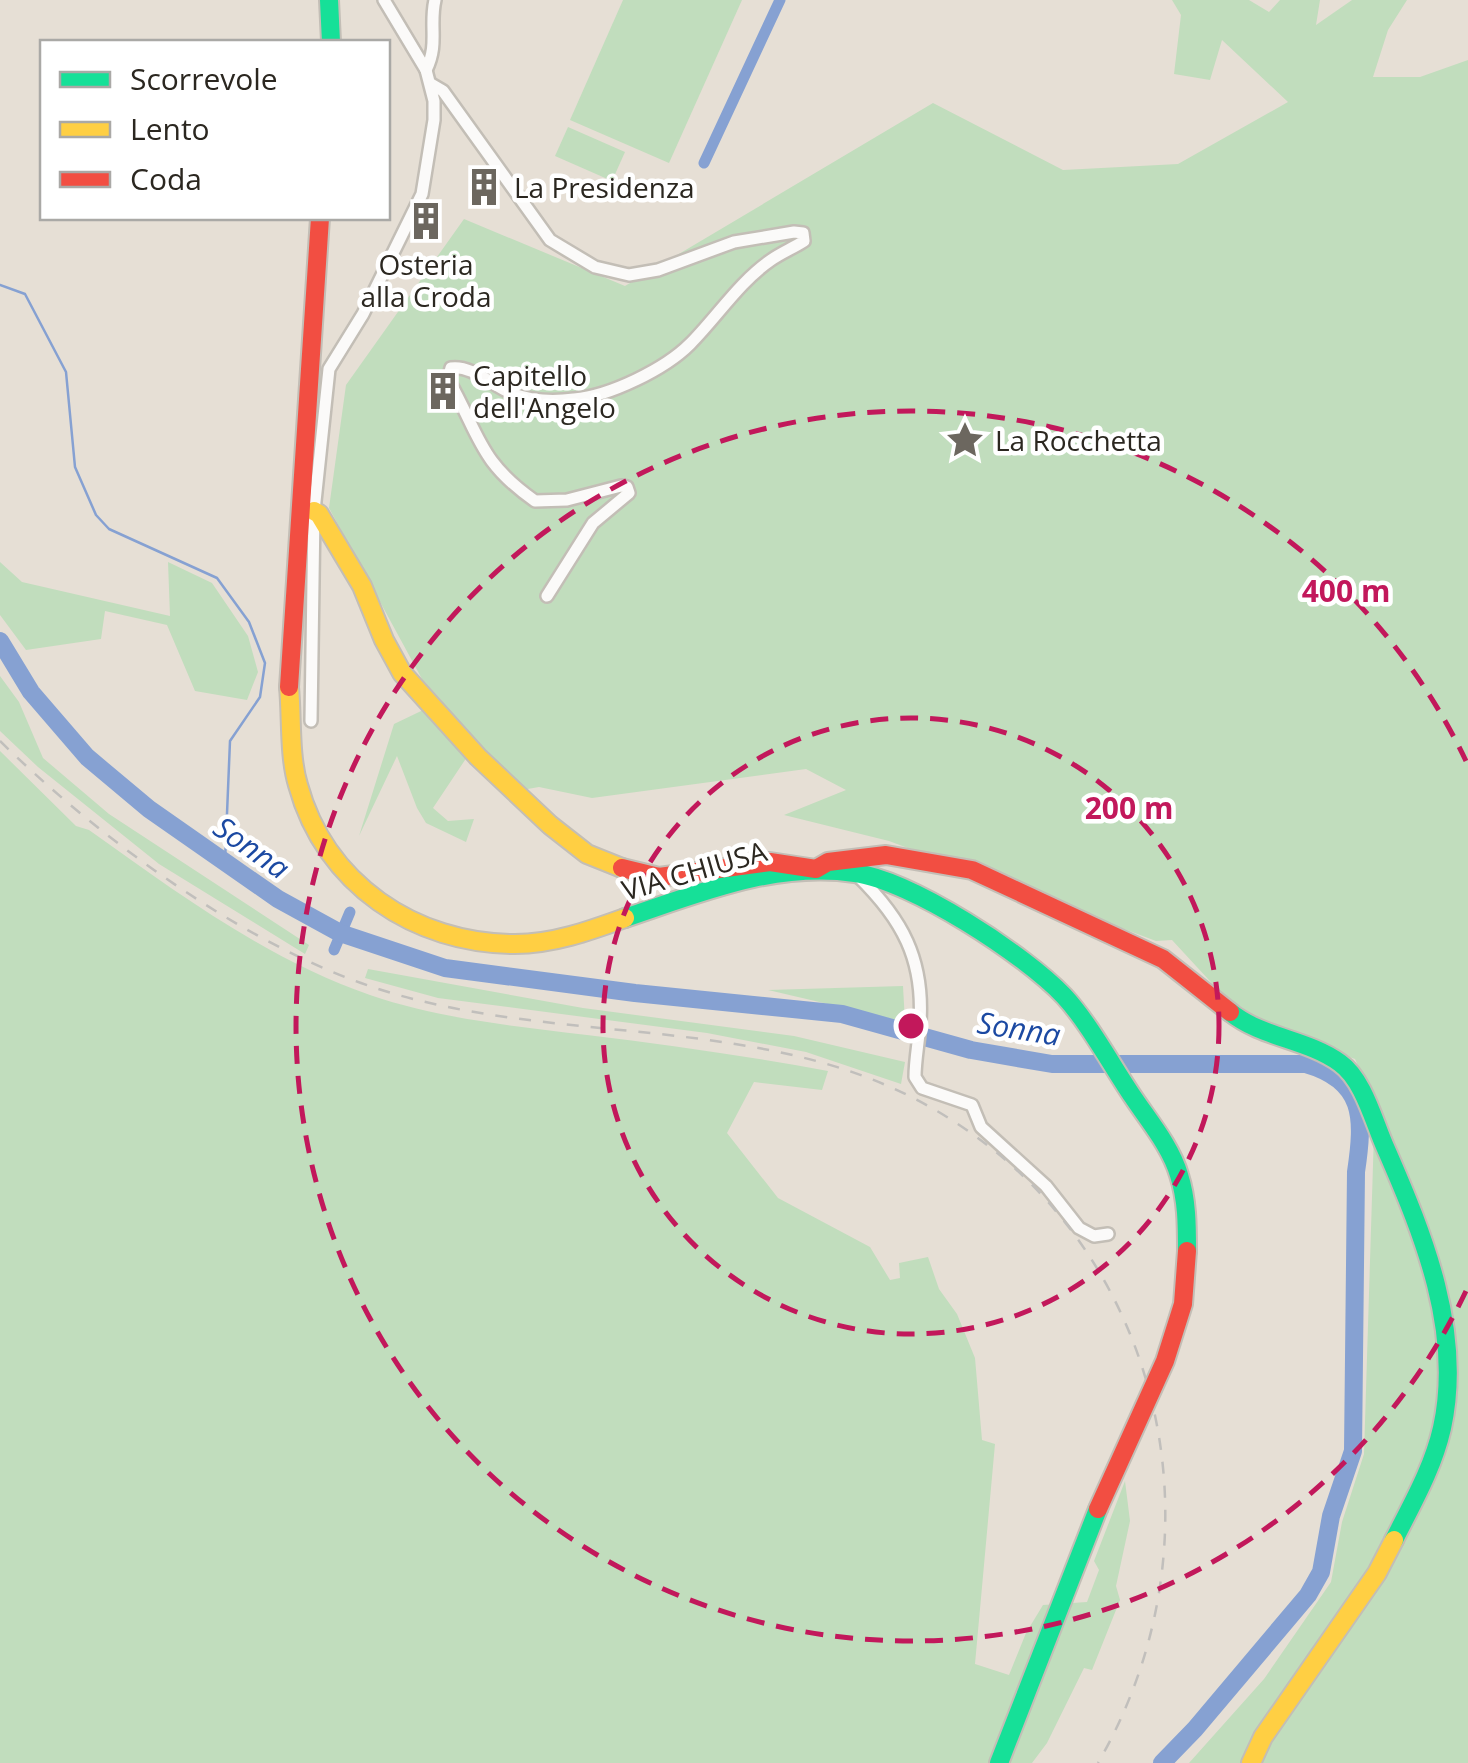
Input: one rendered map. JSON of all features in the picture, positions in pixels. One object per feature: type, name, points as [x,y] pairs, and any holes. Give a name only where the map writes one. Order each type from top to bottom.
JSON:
[{"type":"main road","points":[[330,0],[331,40]]},
{"type":"main road","name":"VIA CHIUSA","points":[[320,220],[289,684],[296,784],[318,835],[342,870],[380,905],[413,922],[455,938],[516,944],[566,938],[734,882],[788,871],[855,872],[894,883],[943,908],[1028,966],[1065,997],[1179,1172],[1187,1212],[1183,1304],[1165,1361],[1098,1509],[999,1763]]},
{"type":"main road","points":[[314,511],[362,586],[402,674],[478,757],[587,854],[634,873],[658,877],[770,862],[816,869],[828,862],[886,855],[921,858],[972,870],[1163,960],[1247,1026],[1324,1055],[1340,1063],[1354,1077],[1392,1164],[1440,1294],[1446,1333],[1442,1427],[1428,1472],[1377,1573],[1263,1738],[1252,1763]]},
{"type":"street","points":[[311,720],[314,511],[330,369],[364,314],[422,194],[434,120],[426,70],[384,0]]},
{"type":"street","points":[[426,70],[435,50],[435,0]]},
{"type":"street","points":[[431,84],[443,91],[550,240],[576,258],[610,273],[629,275],[658,270],[734,242],[794,232],[803,234],[804,242],[769,262],[688,346],[612,390],[552,402],[511,393],[462,366],[450,368],[448,380],[486,456],[495,469],[535,502],[568,500],[607,489],[627,487],[630,492],[592,523],[547,596]]},
{"type":"street","points":[[855,872],[882,899],[905,932],[916,964],[920,1024],[914,1077],[922,1088],[972,1105],[981,1127],[1046,1186],[1078,1228],[1094,1236],[1108,1234]]},
{"type":"green space","points":[[623,0],[742,0],[669,163],[570,120]]},
{"type":"green space","points":[[1172,0],[1249,0],[1269,12],[1280,0],[1320,0],[1316,25],[1352,0],[1407,0],[1388,30],[1373,77],[1420,77],[1468,60],[1468,1763],[1189,1763],[1264,1679],[1331,1582],[1342,1522],[1364,1454],[1374,1133],[1385,1127],[1355,1059],[1277,1032],[1220,992],[1172,940],[1156,941],[889,841],[784,815],[846,790],[806,769],[592,798],[539,787],[522,790],[469,754],[433,808],[448,821],[474,819],[466,842],[426,823],[397,756],[359,836],[394,724],[442,701],[422,679],[329,508],[346,385],[464,219],[625,286],[933,103],[1063,170],[1178,164],[1288,102],[1222,40],[1210,80],[1174,74],[1181,15]]},
{"type":"green space","points":[[568,127],[625,152],[612,181],[555,156]]},
{"type":"green space","points":[[0,562],[22,582],[170,616],[168,562],[212,583],[248,636],[258,672],[247,700],[195,691],[167,625],[105,611],[101,639],[26,650],[0,615]]},
{"type":"green space","points":[[0,676],[19,702],[43,758],[109,814],[309,945],[305,954],[159,864],[38,767],[0,731]]},
{"type":"green space","points":[[0,751],[76,826],[89,830],[259,944],[370,995],[450,1016],[828,1071],[822,1090],[754,1082],[727,1133],[778,1198],[870,1247],[890,1280],[900,1278],[899,1263],[928,1257],[939,1289],[957,1314],[975,1358],[982,1440],[995,1444],[975,1664],[1009,1675],[1026,1633],[1043,1605],[1087,1602],[1099,1570],[1094,1561],[1125,1481],[1130,1521],[1116,1586],[1120,1600],[1092,1670],[1084,1668],[1047,1743],[1032,1763],[0,1763]]},
{"type":"green space","points":[[368,969],[583,1008],[794,1036],[905,1062],[901,1084],[806,1052],[707,1033],[438,998],[365,978]]},
{"type":"green space","points":[[903,986],[905,1022],[768,990]]},
{"type":"waterway","points":[[704,163],[780,0]]},
{"type":"waterway","points":[[0,285],[25,294],[66,372],[75,467],[96,515],[109,529],[217,578],[249,622],[265,663],[260,697],[230,741],[225,862]]},
{"type":"waterway","name":"Sonna","points":[[0,641],[31,692],[87,757],[149,809],[278,899],[340,933],[445,968],[842,1014],[971,1050],[1052,1064],[1306,1064],[1340,1080],[1356,1104],[1360,1135],[1356,1172],[1353,1451],[1331,1516],[1321,1572],[1308,1595],[1162,1763]]},
{"type":"waterway","name":"Sonna","points":[[334,950],[350,912]]},
{"type":"railway","points":[[0,741],[79,812],[169,880],[264,939],[313,963],[361,983],[476,1012],[711,1040],[827,1064],[932,1108],[1019,1173],[1087,1253],[1135,1346],[1161,1447],[1164,1553],[1143,1659],[1098,1763]]},
{"type":"traffic: fast","points":[[329,0],[331,40]]},
{"type":"traffic: fast","points":[[625,918],[738,882],[796,871],[855,873],[936,904],[1022,960],[1073,1007],[1171,1154],[1182,1184],[1187,1251]]},
{"type":"traffic: fast","points":[[1230,1012],[1256,1028],[1327,1055],[1356,1080],[1426,1250],[1444,1320],[1447,1392],[1433,1457],[1394,1540]]},
{"type":"traffic: fast","points":[[999,1763],[1098,1509]]},
{"type":"traffic: slow","points":[[314,511],[362,586],[402,673],[478,757],[550,825],[587,854],[622,868]]},
{"type":"traffic: slow","points":[[289,687],[295,773],[311,820],[329,852],[379,902],[443,933],[515,944],[557,939],[625,918]]},
{"type":"traffic: slow","points":[[1251,1763],[1263,1737],[1377,1573],[1394,1540]]},
{"type":"traffic: jam","points":[[289,687],[320,220]]},
{"type":"traffic: jam","points":[[622,868],[659,877],[770,862],[816,869],[828,862],[886,855],[972,870],[1163,959],[1230,1012]]},
{"type":"traffic: jam","points":[[1098,1509],[1165,1361],[1183,1304],[1187,1251]]},
{"type":"place","name":"La Presidenza","points":[[484,187]]},
{"type":"place","name":"Osteria alla Croda","points":[[426,221]]},
{"type":"place","name":"Capitello dell'Angelo","points":[[443,391]]},
{"type":"place","name":"La Rocchetta","points":[[965,440]]}]
